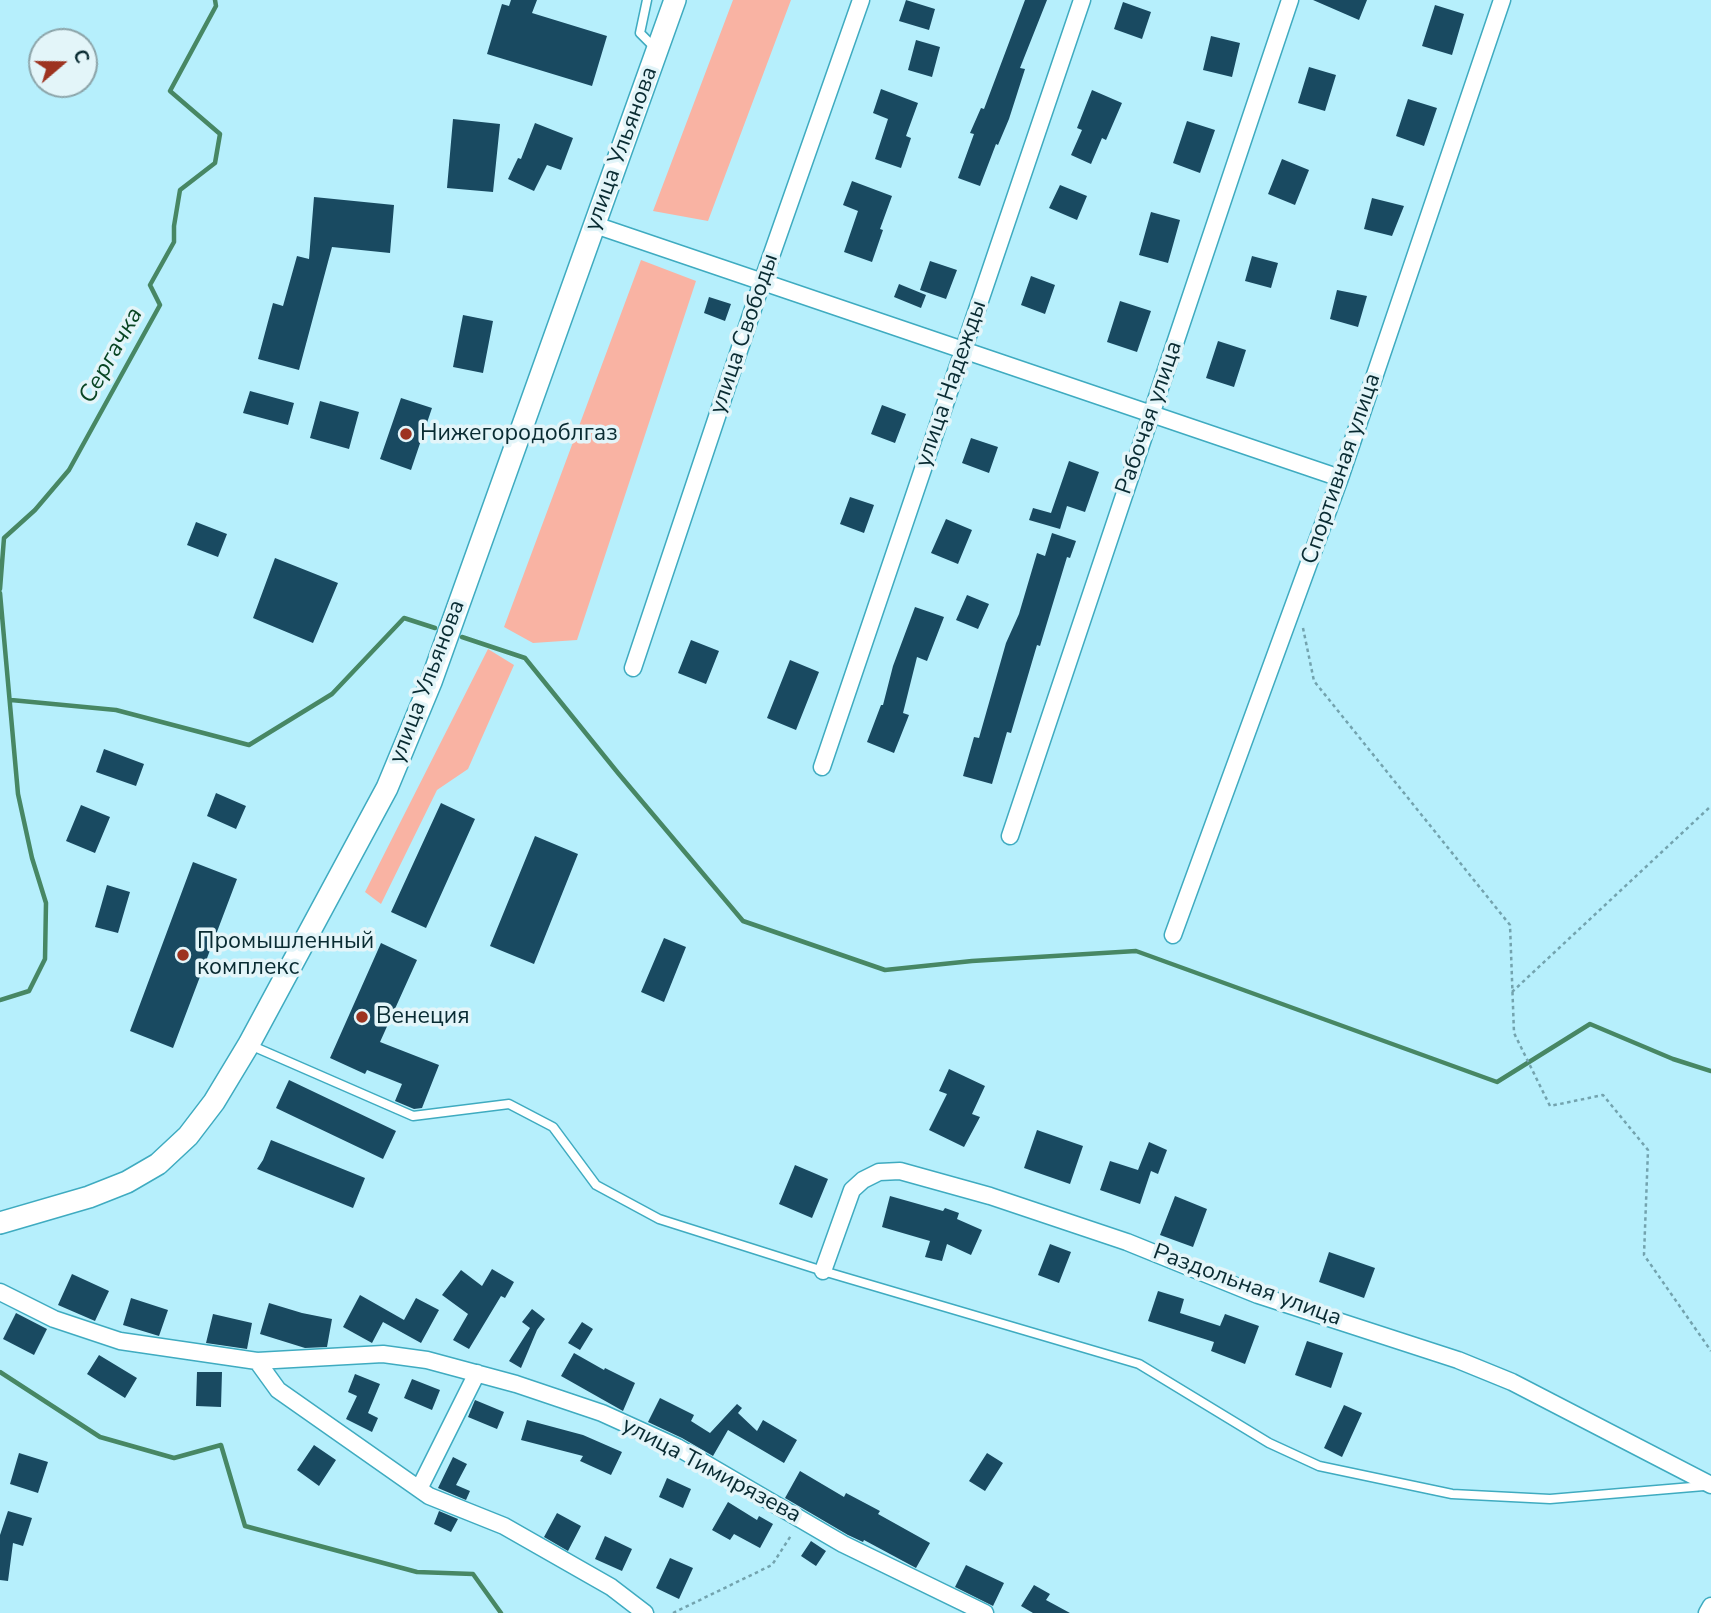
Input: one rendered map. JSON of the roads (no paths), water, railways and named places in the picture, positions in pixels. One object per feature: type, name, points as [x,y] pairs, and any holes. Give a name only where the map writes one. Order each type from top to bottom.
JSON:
[{"type":"main road","name":"улица Ульянова","points":[[0,1223],[89,1197],[127,1182],[158,1164],[188,1136],[214,1102],[249,1044],[387,788],[431,682],[675,0]]},
{"type":"street","name":"улица Свободы","points":[[633,668],[762,282],[861,0]]},
{"type":"street","name":"улица Надежды","points":[[822,768],[1082,0]]},
{"type":"street","name":"Рабочая улица","points":[[1010,836],[1290,0]]},
{"type":"street","name":"Спортивная улица","points":[[1173,934],[1340,478],[1502,0]]},
{"type":"street","points":[[595,225],[1340,478]]},
{"type":"street","name":"Раздольная улица","points":[[823,1271],[852,1190],[863,1180],[879,1172],[900,1171],[990,1196],[1102,1233],[1258,1294],[1458,1360],[1513,1382],[1711,1485]]},
{"type":"street","name":"улица Тимирязева","points":[[0,1292],[54,1320],[120,1341],[257,1361],[383,1354],[427,1360],[528,1388],[614,1419],[677,1447],[842,1544],[985,1613]]},
{"type":"street","points":[[257,1361],[278,1390],[429,1496],[503,1526],[611,1587],[645,1613]]},
{"type":"street","points":[[419,1489],[477,1373]]},
{"type":"street","points":[[1707,1613],[1711,1606]]},
{"type":"lane","points":[[647,0],[640,33],[657,50]]},
{"type":"lane","points":[[249,1044],[413,1116],[509,1104],[553,1128],[596,1185],[659,1219],[823,1271],[1139,1364],[1269,1443],[1319,1466],[1452,1494],[1550,1499],[1711,1485]]},
{"type":"waterway","name":"Сергачка","points":[[0,589],[4,538],[35,510],[69,470],[160,305],[150,285],[174,242],[180,190],[215,163],[220,134],[170,91],[216,6],[215,0]]},
{"type":"waterway","name":"Сергачка","points":[[0,593],[18,794],[32,858],[46,903],[45,959],[29,991],[0,1000]]},
{"type":"waterway","points":[[11,700],[116,710],[249,745],[332,694],[404,618],[435,628]]},
{"type":"waterway","points":[[462,637],[525,658],[743,921],[885,970],[972,961],[1136,951],[1497,1082],[1590,1024],[1673,1059],[1711,1071]]},
{"type":"waterway","points":[[0,1372],[100,1437],[174,1458],[221,1445],[245,1526],[417,1572],[473,1574],[501,1613]]},
{"type":"place","name":"Нижегородоблгаз","points":[[406,434]]},
{"type":"place","name":"Промышленный комплекс","points":[[183,955]]},
{"type":"place","name":"Венеция","points":[[362,1017]]}]
